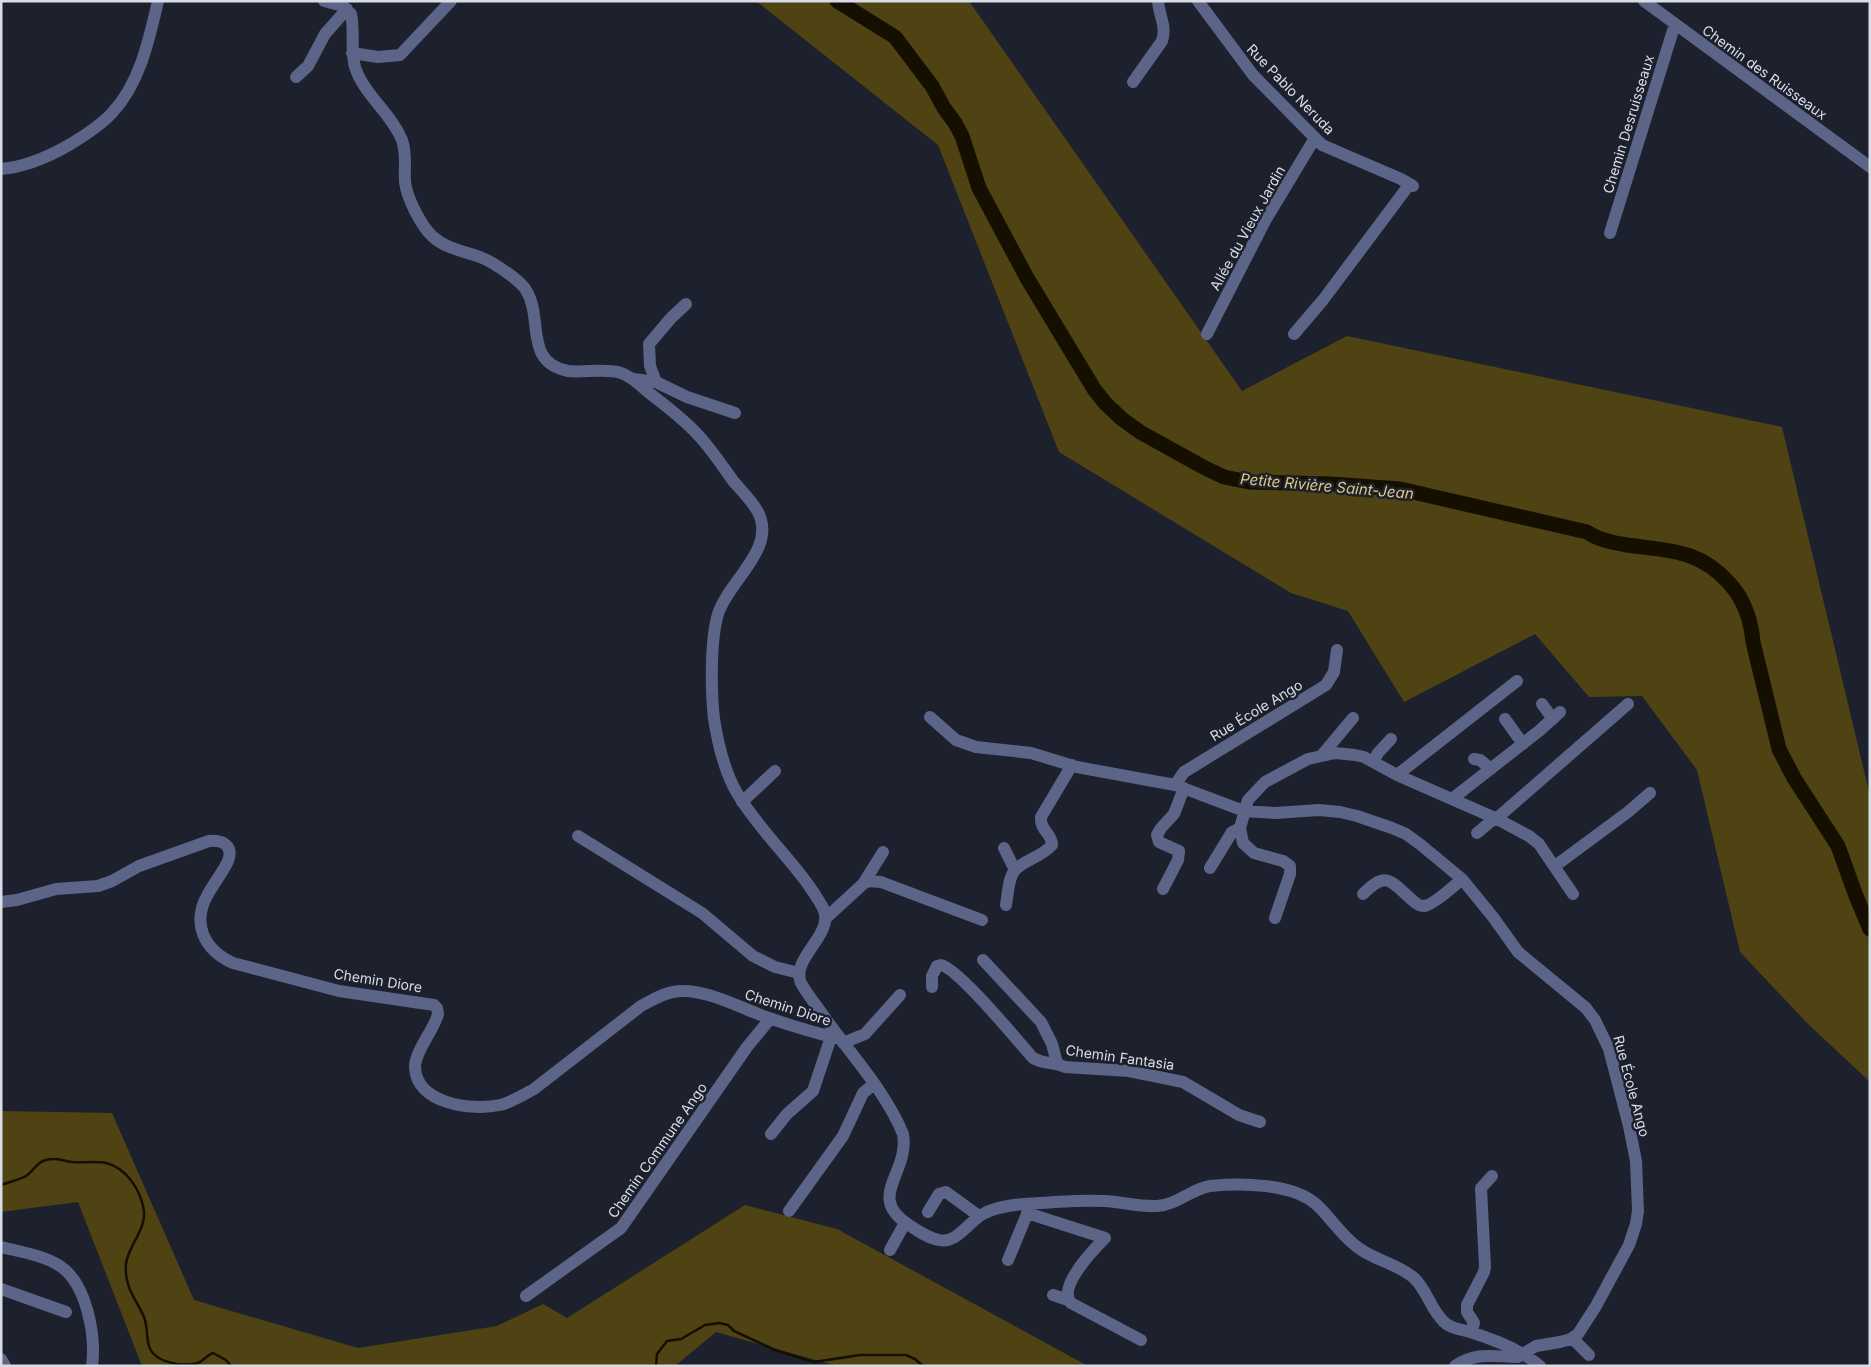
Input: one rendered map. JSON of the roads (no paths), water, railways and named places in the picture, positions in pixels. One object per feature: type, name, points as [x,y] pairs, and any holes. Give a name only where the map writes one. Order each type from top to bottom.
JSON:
[{"type":"street","points":[[1,169],[12,168],[41,159],[90,132],[113,113],[134,81],[147,46],[158,1]]},
{"type":"street","points":[[324,1],[343,6],[347,9],[352,19],[353,61],[360,78],[403,142],[407,191],[426,229],[446,246],[489,261],[500,267],[521,284],[526,290],[532,305],[540,351],[550,363],[568,372],[616,372],[628,375],[682,418],[700,437],[754,507],[762,525],[762,538],[758,551],[723,601],[714,633],[714,719],[732,785],[742,802],[803,878],[818,901],[826,918]]},
{"type":"street","points":[[352,52],[378,57],[400,55],[452,1]]},
{"type":"street","points":[[1133,82],[1165,33],[1165,25],[1158,1]]},
{"type":"street","name":"Rue Pablo Neruda","points":[[1198,1],[1253,74],[1322,145],[1411,185],[1323,300],[1294,334]]},
{"type":"street","name":"Chemin des Ruisseaux","points":[[1644,1],[1870,167]]},
{"type":"street","points":[[296,77],[308,66],[325,34],[347,9]]},
{"type":"street","name":"Chemin Desruisseaux","points":[[1610,233],[1675,24]]},
{"type":"street","name":"Allée du Vieux Jardin","points":[[1207,334],[1265,220],[1316,138]]},
{"type":"street","points":[[656,382],[650,366],[649,344],[671,318],[686,304]]},
{"type":"street","points":[[632,379],[656,382],[687,397],[735,413]]},
{"type":"street","name":"Rue École Ango","points":[[1163,889],[1178,860],[1179,851],[1159,842],[1157,835],[1174,814],[1184,772],[1326,685],[1334,672],[1337,650]]},
{"type":"street","points":[[1397,776],[1517,681]]},
{"type":"street","points":[[1452,799],[1556,716],[1542,704]]},
{"type":"street","points":[[1477,833],[1628,704]]},
{"type":"street","name":"Rue École Ango","points":[[930,717],[943,730],[964,744],[1031,753],[1072,765],[1180,787],[1244,811],[1275,813],[1319,810],[1357,816],[1406,834],[1462,880],[1493,917],[1518,952],[1574,996],[1595,1020],[1610,1049],[1627,1117],[1636,1161],[1638,1211],[1634,1235],[1585,1325],[1572,1338]]},
{"type":"street","points":[[1322,755],[1353,718]]},
{"type":"street","points":[[1505,719],[1523,744]]},
{"type":"street","points":[[1374,762],[1378,753],[1391,739]]},
{"type":"street","points":[[1276,918],[1290,874],[1290,866],[1287,863],[1254,852],[1243,844],[1240,828],[1244,811],[1252,794],[1265,782],[1308,759],[1334,754],[1355,755],[1374,762],[1397,776],[1496,818],[1529,836],[1539,844],[1556,866],[1573,894]]},
{"type":"street","points":[[1474,759],[1480,760],[1491,769]]},
{"type":"street","points":[[1006,905],[1015,870],[1048,850],[1052,845],[1051,838],[1041,825],[1041,817],[1072,765]]},
{"type":"street","points":[[742,802],[775,771]]},
{"type":"street","points":[[1556,866],[1628,812],[1650,793]]},
{"type":"street","points":[[1210,868],[1232,832],[1240,828]]},
{"type":"street","points":[[578,836],[702,913],[753,956],[776,967],[800,973]]},
{"type":"street","name":"Chemin Diore","points":[[1,902],[17,900],[56,889],[98,886],[112,881],[138,866],[209,841],[221,841],[229,850],[229,859],[207,895],[202,913],[202,931],[210,947],[220,957],[233,963],[339,991],[434,1004],[438,1014],[417,1059],[416,1073],[424,1087],[432,1095],[450,1103],[466,1106],[484,1107],[500,1105],[528,1092],[641,1006],[657,997],[674,992],[691,992],[708,996],[770,1019],[838,1039]]},
{"type":"street","points":[[1004,848],[1015,870]]},
{"type":"street","points":[[863,884],[883,852]]},
{"type":"street","points":[[1363,894],[1374,883],[1387,880],[1419,905],[1427,905],[1462,880]]},
{"type":"street","points":[[982,920],[881,882],[868,881],[826,918],[821,932],[804,962],[800,973],[801,983],[838,1039],[874,1084],[903,1134],[904,1151],[892,1184],[889,1201],[896,1215],[905,1223],[930,1237],[948,1240],[956,1237],[980,1216],[990,1210],[1005,1206],[1029,1209],[1105,1238],[1079,1267],[1073,1279],[1068,1300]]},
{"type":"street","name":"Chemin Fantasia","points":[[982,960],[1041,1022],[1052,1044],[1056,1063]]},
{"type":"street","name":"Chemin Fantasia","points":[[932,987],[932,976],[937,966],[941,965],[949,968],[972,990],[1033,1058],[1039,1062],[1056,1063],[1064,1067],[1128,1071],[1182,1082],[1239,1115],[1260,1122]]},
{"type":"street","points":[[838,1039],[865,1034],[900,995]]},
{"type":"street","name":"Chemin Commune Ango","points":[[526,1296],[621,1228],[747,1047],[770,1019]]},
{"type":"street","points":[[771,1134],[787,1114],[813,1091],[838,1039]]},
{"type":"street","points":[[789,1211],[843,1136],[863,1093],[874,1084]]},
{"type":"street","points":[[1472,1332],[1474,1323],[1468,1312],[1467,1305],[1484,1272],[1485,1262],[1476,1187],[1492,1176]]},
{"type":"street","points":[[1029,1209],[1092,1201],[1156,1206],[1173,1203],[1196,1190],[1226,1185],[1248,1185],[1288,1190],[1303,1196],[1317,1205],[1340,1232],[1359,1249],[1370,1256],[1400,1268],[1415,1279],[1444,1322],[1522,1354],[1540,1366]]},
{"type":"street","points":[[928,1212],[939,1194],[946,1192],[980,1216]]},
{"type":"street","points":[[1008,1260],[1029,1209]]},
{"type":"street","points":[[890,1250],[905,1223]]},
{"type":"street","points":[[1,1247],[40,1257],[61,1266],[68,1274],[78,1287],[90,1318],[94,1365]]},
{"type":"street","points":[[2,1292],[66,1312]]},
{"type":"street","points":[[1053,1295],[1068,1300],[1141,1340]]},
{"type":"street","points":[[1455,1366],[1477,1356],[1502,1355],[1518,1357],[1536,1346],[1572,1338],[1589,1355]]},
{"type":"street","points":[[1,1359],[5,1366]]},
{"type":"waterway","name":"Petite Rivière Saint-Jean","points":[[837,1],[895,37],[932,86],[962,136],[979,188],[1027,278],[1094,389],[1105,403],[1122,419],[1140,432],[1224,477],[1249,482],[1331,484],[1400,489],[1587,532],[1612,542],[1682,554],[1694,558],[1718,572],[1734,589],[1746,610],[1779,749],[1794,778],[1838,846],[1870,929]]},
{"type":"waterway","points":[[1,1185],[26,1176],[40,1163],[50,1159],[106,1163],[120,1170],[132,1181],[140,1196],[144,1211],[140,1231],[127,1257],[126,1272],[128,1286],[144,1317],[148,1342],[152,1352],[163,1360],[177,1364],[198,1363],[213,1353],[226,1360],[231,1366]]},
{"type":"waterway","points":[[656,1366],[657,1354],[667,1341],[681,1339],[705,1325],[719,1323],[728,1325],[734,1331],[775,1350],[814,1362],[860,1355],[906,1355],[915,1359],[923,1366]]}]
